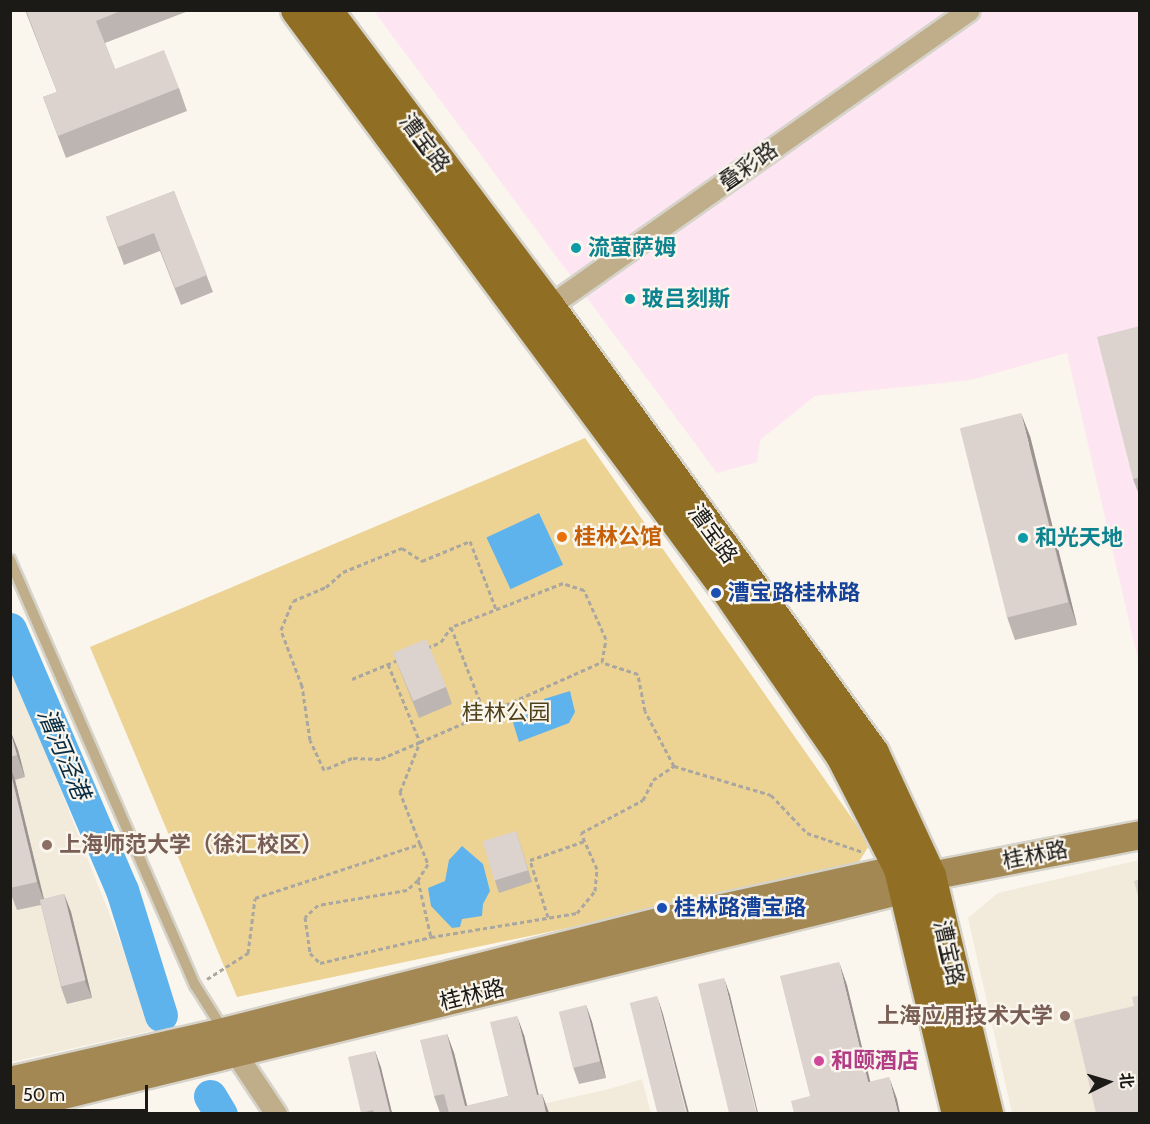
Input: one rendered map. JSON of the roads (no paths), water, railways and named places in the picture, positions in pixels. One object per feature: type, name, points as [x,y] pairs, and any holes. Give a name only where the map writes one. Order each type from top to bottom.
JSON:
[{"type":"main road","name":"漕宝路","points":[[297,10],[538,314],[873,753],[987,1113]]},
{"type":"main road","name":"漕宝路","points":[[326,10],[538,314]]},
{"type":"main road","name":"桂林路","points":[[10,1108],[229,1043],[663,921],[912,878],[1140,835]]},
{"type":"main road","name":"漕宝路","points":[[912,878],[958,1113]]},
{"type":"main road","name":"桂林路","points":[[10,1081],[229,1043]]},
{"type":"street","name":"叠彩路","points":[[538,314],[969,10]]},
{"type":"street","points":[[229,1043],[260,1084],[276,1113]]},
{"type":"lane","points":[[10,560],[195,985],[229,1043]]},
{"type":"water","points":[[539,513],[563,565],[511,589],[486,538]]},
{"type":"water","points":[[570,691],[575,712],[569,723],[519,742],[510,713],[528,714],[544,708],[544,699]]},
{"type":"water","points":[[462,846],[483,864],[490,891],[483,904],[482,916],[462,919],[460,927],[452,928],[431,906],[428,888],[445,881],[449,860]]},
{"type":"waterway","name":"漕河泾港","points":[[10,629],[122,890],[161,1015]]},
{"type":"waterway","name":"漕河泾港","points":[[210,1096],[221,1114]]},
{"type":"place","name":"流萤萨姆","points":[[576,248]]},
{"type":"place","name":"玻吕刻斯","points":[[630,299]]},
{"type":"place","name":"桂林公馆","points":[[562,537]]},
{"type":"place","name":"和光天地","points":[[1023,538]]},
{"type":"place","name":"漕宝路桂林路","points":[[716,593]]},
{"type":"place","name":"上海师范大学（徐汇校区）","points":[[47,845]]},
{"type":"place","name":"桂林路漕宝路","points":[[662,908]]},
{"type":"place","name":"上海应用技术大学","points":[[1065,1016]]},
{"type":"place","name":"和颐酒店","points":[[819,1061]]},
{"type":"park label","name":"桂林公园","points":[[506,713]]}]
